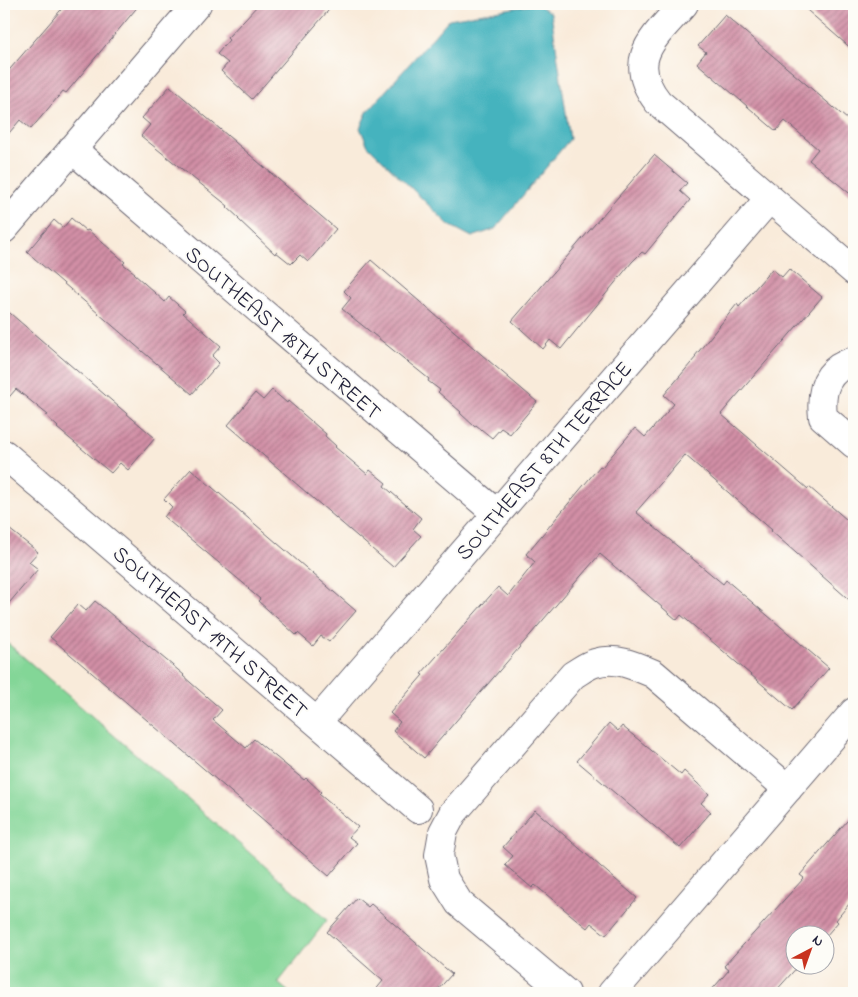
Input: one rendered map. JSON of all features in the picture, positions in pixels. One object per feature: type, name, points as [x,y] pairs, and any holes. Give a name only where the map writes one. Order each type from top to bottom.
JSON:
[{"type":"street","points":[[4,228],[197,4]]},
{"type":"street","points":[[684,4],[651,42],[645,55],[642,70],[644,82],[658,102],[854,271]]},
{"type":"street","name":"SOUTHEAST 18TH STREET","points":[[72,149],[497,514]]},
{"type":"street","name":"SOUTHEAST 8TH TERRACE","points":[[317,722],[769,198]]},
{"type":"street","points":[[854,361],[841,364],[827,380],[821,399],[823,417],[854,444]]},
{"type":"street","name":"SOUTHEAST 19TH STREET","points":[[4,454],[418,808]]},
{"type":"street","points":[[566,993],[458,903],[444,879],[440,855],[444,832],[453,813],[573,675],[595,663],[612,660],[632,664],[654,674],[788,789]]},
{"type":"street","points":[[612,993],[854,712]]},
{"type":"green space","points":[[4,640],[327,920],[278,983],[290,993],[4,993]]},
{"type":"water","points":[[537,4],[551,13],[570,139],[495,229],[472,237],[449,225],[368,146],[360,128],[367,112],[449,19]]},
{"type":"building","points":[[66,4],[140,4],[66,93],[63,91],[31,129],[20,120],[4,139],[4,76]]},
{"type":"building","points":[[259,4],[334,4],[252,99],[221,71],[228,63],[217,54],[229,40],[227,38]]},
{"type":"building","points":[[800,4],[854,4],[854,51]]},
{"type":"building","points":[[725,15],[854,125],[854,197],[809,160],[818,149],[785,121],[776,131],[697,63],[706,52],[698,46]]},
{"type":"building","points":[[170,86],[336,229],[308,262],[300,255],[291,264],[276,252],[275,254],[238,219],[228,206],[141,136],[150,125],[142,118]]},
{"type":"building","points":[[654,155],[687,183],[680,191],[690,200],[645,254],[642,252],[632,262],[561,349],[550,340],[543,349],[512,321]]},
{"type":"building","points":[[71,218],[125,262],[123,264],[165,302],[169,297],[185,311],[183,313],[221,346],[212,356],[219,363],[192,394],[27,252],[54,220],[63,228]]},
{"type":"building","points":[[371,260],[537,402],[510,434],[501,428],[492,438],[476,425],[475,427],[438,392],[440,390],[428,381],[429,379],[342,309],[351,298],[344,291]]},
{"type":"building","points":[[772,269],[782,277],[789,269],[822,297],[721,414],[854,526],[854,604],[685,455],[636,512],[723,584],[726,580],[829,668],[792,710],[681,615],[677,620],[600,554],[424,758],[393,731],[400,722],[390,713],[423,675],[421,674],[498,587],[508,596],[535,562],[526,554],[600,466],[602,467],[635,428],[645,437],[674,404],[664,395],[737,304],[739,307]]},
{"type":"building","points":[[4,308],[155,438],[128,470],[120,463],[111,473],[57,428],[46,416],[48,415],[16,389],[4,403]]},
{"type":"building","points":[[272,390],[287,403],[288,401],[326,434],[325,436],[335,447],[367,474],[370,470],[386,483],[384,486],[421,518],[413,529],[421,536],[393,567],[228,425],[255,393],[263,400]]},
{"type":"building","points":[[191,469],[356,611],[329,642],[321,636],[313,646],[298,633],[296,635],[258,601],[260,599],[249,588],[164,517],[172,507],[164,499]]},
{"type":"building","points":[[4,525],[38,552],[29,562],[38,569],[4,609]]},
{"type":"building","points":[[95,601],[184,675],[222,710],[213,720],[246,748],[254,739],[304,780],[306,778],[321,792],[319,794],[358,827],[349,837],[357,843],[329,876],[50,637],[78,604],[86,611]]},
{"type":"building","points":[[609,723],[618,731],[622,726],[681,775],[684,771],[709,794],[701,803],[711,812],[680,848],[577,761]]},
{"type":"building","points":[[535,810],[637,898],[606,935],[591,923],[587,928],[535,885],[532,888],[505,865],[513,856],[503,847]]},
{"type":"building","points":[[854,813],[854,898],[836,920],[838,922],[836,924],[786,924],[786,974],[791,974],[774,993],[709,993],[729,970],[724,966],[804,878],[800,875]]},
{"type":"building","points":[[357,898],[368,907],[371,904],[452,974],[435,993],[373,993],[383,981],[327,932]]}]
